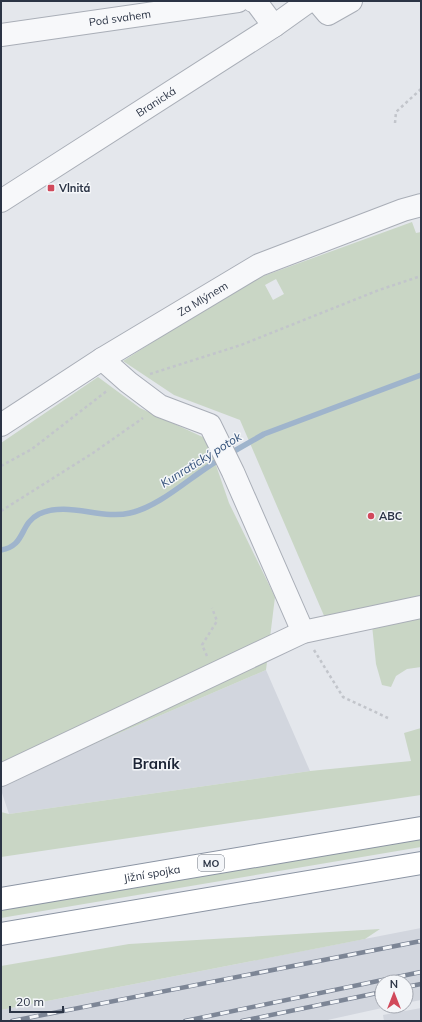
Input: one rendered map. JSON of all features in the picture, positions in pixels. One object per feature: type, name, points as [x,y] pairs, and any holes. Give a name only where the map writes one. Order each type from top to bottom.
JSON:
[{"type":"highway","name":"Jižní spojka","points":[[1,898],[421,828]]},
{"type":"highway","points":[[1,934],[421,863]]},
{"type":"street","name":"Pod svahem","points":[[1,35],[238,1]]},
{"type":"street","points":[[253,1],[256,2],[274,26]]},
{"type":"street","name":"Branická","points":[[1,201],[274,26],[310,1]]},
{"type":"street","points":[[317,1],[328,14],[351,1]]},
{"type":"street","name":"Za Mlýnem","points":[[1,425],[102,359],[259,265],[403,210],[421,205]]},
{"type":"street","points":[[102,359],[128,382],[160,406],[210,425],[233,472],[303,632]]},
{"type":"street","points":[[1,775],[303,632],[421,608]]},
{"type":"path","points":[[395,123],[396,112],[421,89]]},
{"type":"path","points":[[1,466],[32,449],[108,389],[241,345],[379,290],[421,276]]},
{"type":"path","points":[[1,511],[93,453],[160,406]]},
{"type":"path","points":[[212,608],[217,621],[202,645],[216,673]]},
{"type":"path","points":[[303,632],[343,697],[388,718]]},
{"type":"shaded area","points":[[266,670],[310,771],[9,814],[1,790],[1,784]]},
{"type":"shaded area","points":[[421,928],[421,1000],[414,1001],[414,974],[374,974],[374,1010],[323,1021],[1,1021],[1,1010]]},
{"type":"shaded area","points":[[421,1008],[421,1021],[384,1021],[383,1015],[414,1014],[414,1009]]},
{"type":"green space","points":[[412,222],[416,233],[421,232],[421,667],[407,669],[396,676],[391,687],[382,685],[376,664],[372,625],[331,632],[240,420],[174,395],[123,361],[247,282]],"holes":[[[276,279],[284,294],[273,300],[265,285]]]},
{"type":"green space","points":[[98,377],[140,408],[207,439],[229,503],[275,597],[266,670],[1,784],[1,443]]},
{"type":"green space","points":[[421,728],[421,795],[1,857],[1,812],[9,814],[310,771],[411,761],[404,733]]},
{"type":"green space","points":[[421,837],[421,847],[1,918],[1,909]]},
{"type":"green space","points":[[380,929],[365,939],[1,1010],[1,966],[129,944]]},
{"type":"waterway","name":"Kunratický potok","points":[[229,454],[264,434],[421,375]]},
{"type":"waterway","name":"Kunratický potok","points":[[1,550],[9,548],[15,544],[28,523],[39,514],[61,509],[119,515],[130,513],[154,504],[166,497],[222,458]]},
{"type":"railway","points":[[12,1021],[421,941]]},
{"type":"railway","points":[[185,1021],[421,972]]},
{"type":"railway","points":[[414,985],[421,984]]},
{"type":"railway","points":[[242,1021],[374,994]]},
{"type":"place","name":"Vlnitá","points":[[51,188]]},
{"type":"place","name":"ABC","points":[[371,516]]},
{"type":"district","name":"Braník","points":[[156,764]]}]
